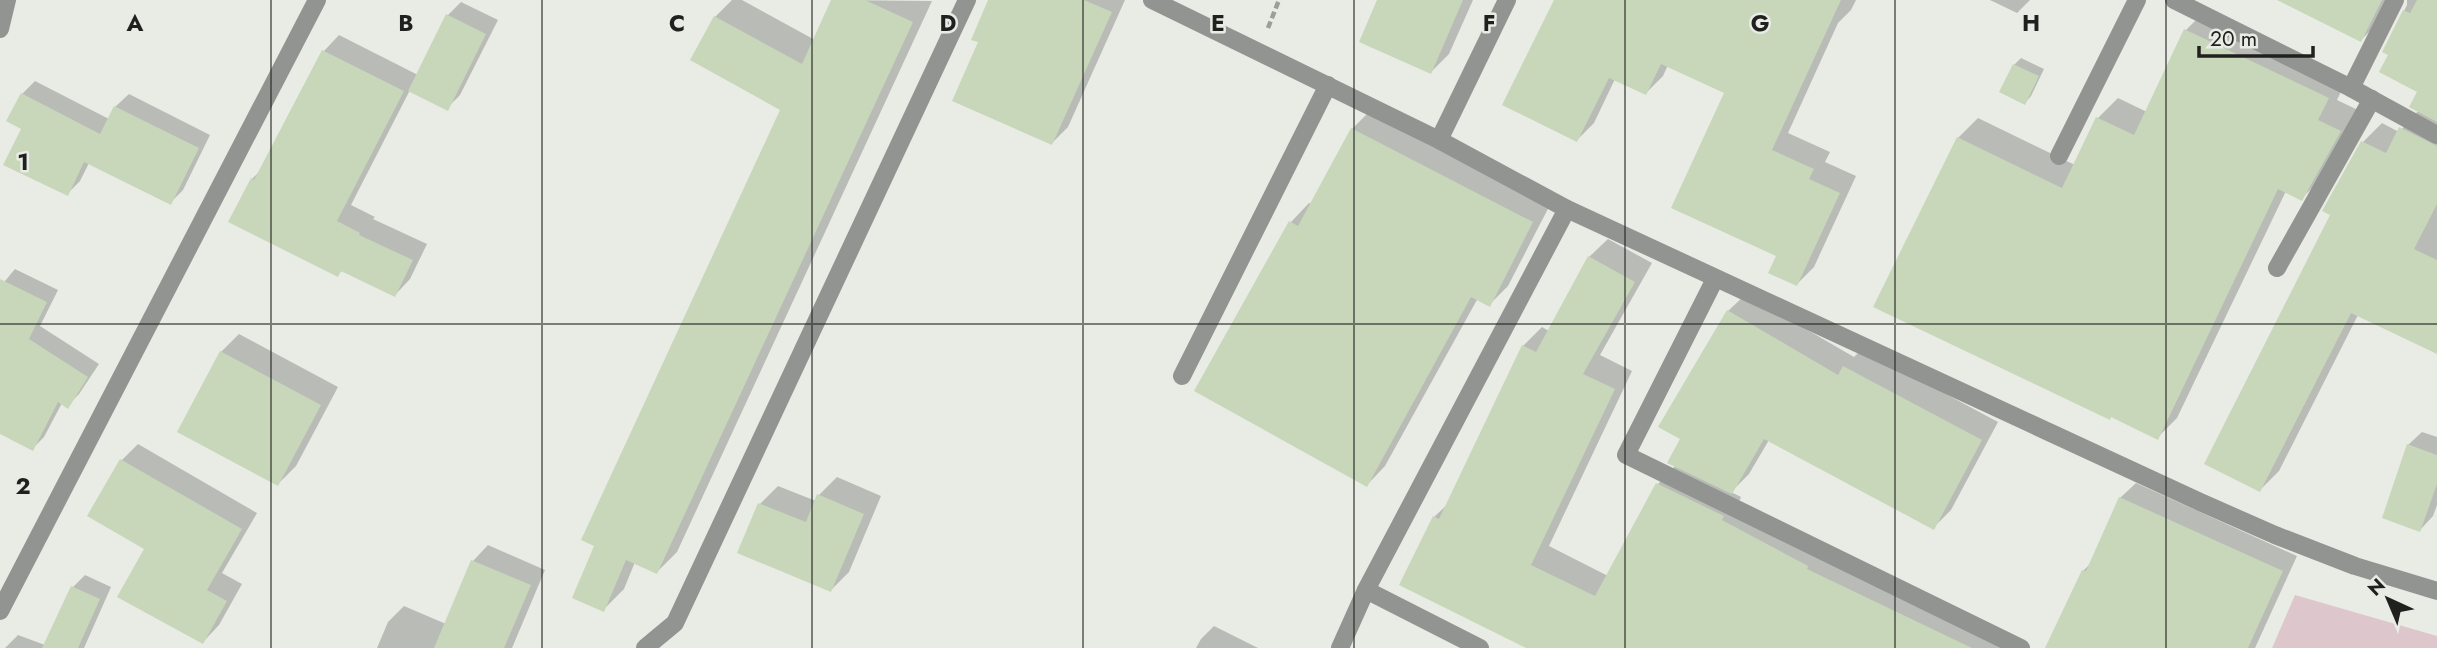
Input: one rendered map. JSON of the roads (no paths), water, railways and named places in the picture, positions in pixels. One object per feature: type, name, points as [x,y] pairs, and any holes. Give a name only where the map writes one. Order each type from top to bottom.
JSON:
[{"type":"street","points":[[0,29],[7,0]]},
{"type":"street","points":[[0,611],[317,0]]},
{"type":"street","points":[[645,648],[675,623],[967,0]]},
{"type":"street","points":[[1152,0],[1439,140],[1567,209],[1715,279],[2263,529],[2356,566],[2437,591]]},
{"type":"street","points":[[1439,140],[1507,0]]},
{"type":"street","points":[[2059,156],[2137,0]]},
{"type":"street","points":[[2174,0],[2351,88],[2437,135]]},
{"type":"street","points":[[2351,88],[2395,0]]},
{"type":"street","points":[[1182,376],[1328,85]]},
{"type":"street","points":[[2277,268],[2372,99]]},
{"type":"street","points":[[1340,648],[1366,590],[1567,209]]},
{"type":"street","points":[[1715,279],[1626,455],[2021,648]]},
{"type":"street","points":[[1366,590],[1480,648]]}]
